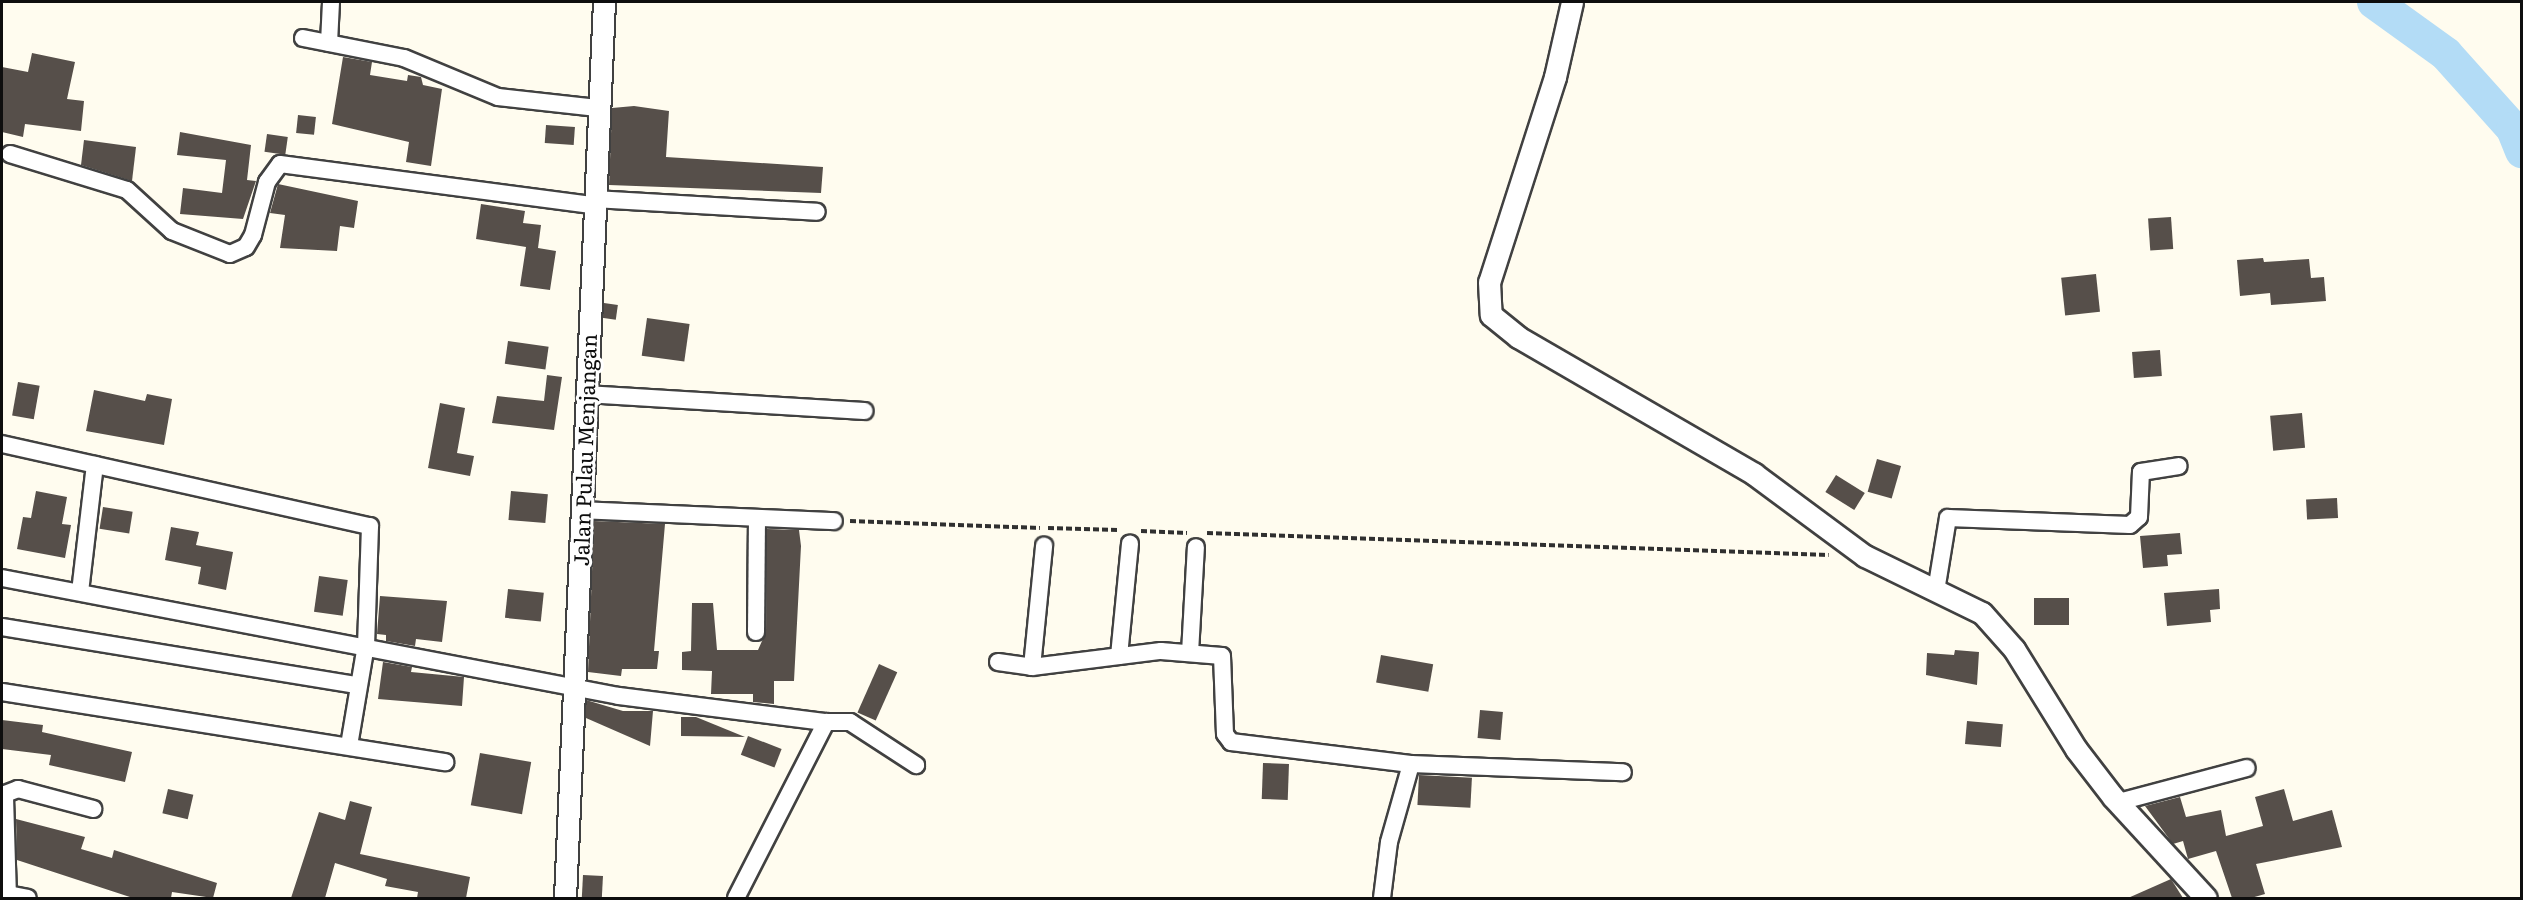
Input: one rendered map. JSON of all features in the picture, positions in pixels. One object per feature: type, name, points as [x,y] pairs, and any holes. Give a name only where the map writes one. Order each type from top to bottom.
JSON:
[{"type":"street","points":[[329,43],[331,2]]},
{"type":"street","name":"Jalan Pulau Menjangan","points":[[565,898],[597,108],[604,2]]},
{"type":"street","points":[[1572,2],[1555,77],[1489,282],[1491,315],[1518,337],[1728,457],[1865,556],[1982,613],[2001,631],[2076,749],[2119,802],[2206,898]]},
{"type":"street","points":[[303,38],[404,58],[498,97],[597,108]]},
{"type":"street","points":[[10,154],[127,190],[172,231],[230,254],[246,247],[254,235],[267,182],[280,164],[593,202],[816,212]]},
{"type":"street","points":[[585,394],[864,411]]},
{"type":"street","points":[[2,444],[370,526],[366,645],[349,745]]},
{"type":"street","points":[[80,592],[95,465]]},
{"type":"street","points":[[1936,591],[1948,518],[2130,525],[2139,517],[2141,472],[2179,466]]},
{"type":"street","points":[[581,510],[757,520],[834,520]]},
{"type":"street","points":[[756,632],[757,520]]},
{"type":"street","points":[[1119,656],[1128,535]]},
{"type":"street","points":[[1032,667],[1044,546]]},
{"type":"street","points":[[1190,653],[1196,547]]},
{"type":"street","points":[[2,578],[366,645],[575,688],[826,722],[850,722],[916,765]]},
{"type":"street","points":[[2,627],[358,685]]},
{"type":"street","points":[[998,662],[1032,667],[1119,656],[1190,653],[1222,656],[1224,734],[1231,742],[1411,764],[1623,772]]},
{"type":"street","points":[[2,692],[446,762]]},
{"type":"street","points":[[736,898],[826,722]]},
{"type":"street","points":[[1382,898],[1389,842],[1411,764]]},
{"type":"street","points":[[2119,802],[2247,768]]},
{"type":"street","points":[[28,898],[8,896],[3,803],[8,791],[23,790],[93,809]]},
{"type":"path","points":[[834,520],[1128,535],[1865,556]]},
{"type":"building","points":[[32,53],[75,62],[67,99],[84,101],[81,131],[25,124],[23,137],[2,132],[2,67],[28,72]]},
{"type":"building","points":[[343,57],[372,62],[370,75],[407,81],[408,75],[421,77],[423,85],[442,89],[431,166],[406,162],[409,142],[332,124]]},
{"type":"building","points":[[634,106],[669,111],[666,157],[823,167],[821,193],[609,185],[612,108]]},
{"type":"building","points":[[298,115],[316,117],[314,135],[296,133]]},
{"type":"building","points":[[546,125],[575,127],[574,145],[545,143]]},
{"type":"building","points":[[180,132],[251,145],[247,180],[256,181],[243,219],[180,214],[183,188],[222,193],[226,160],[177,155]]},
{"type":"building","points":[[267,134],[288,137],[285,155],[264,152]]},
{"type":"building","points":[[84,140],[136,147],[132,181],[81,165]]},
{"type":"building","points":[[278,184],[358,201],[354,228],[340,226],[337,251],[280,248],[285,215],[270,213]]},
{"type":"building","points":[[481,204],[525,211],[523,223],[541,225],[538,248],[556,251],[550,290],[520,286],[526,247],[476,239]]},
{"type":"building","points":[[2171,217],[2173,249],[2150,251],[2148,219]]},
{"type":"building","points":[[2263,258],[2264,262],[2309,259],[2311,278],[2324,277],[2326,301],[2271,305],[2270,293],[2240,296],[2237,260]]},
{"type":"building","points":[[2096,274],[2100,312],[2065,315],[2061,278]]},
{"type":"building","points":[[604,303],[618,305],[616,320],[602,318]]},
{"type":"building","points":[[647,318],[690,324],[684,362],[642,356]]},
{"type":"building","points":[[508,341],[549,347],[545,369],[505,364]]},
{"type":"building","points":[[2160,350],[2162,376],[2134,378],[2132,352]]},
{"type":"building","points":[[547,375],[562,377],[554,430],[492,423],[497,396],[544,401]]},
{"type":"building","points":[[18,382],[40,386],[34,419],[12,415]]},
{"type":"building","points":[[94,390],[145,401],[147,394],[172,399],[164,445],[86,431]]},
{"type":"building","points":[[440,403],[465,408],[457,453],[474,456],[470,476],[428,468]]},
{"type":"building","points":[[2302,413],[2305,448],[2273,451],[2270,416]]},
{"type":"building","points":[[1877,459],[1901,466],[1892,499],[1868,492]]},
{"type":"building","points":[[1836,475],[1865,493],[1854,510],[1825,492]]},
{"type":"building","points":[[36,491],[67,497],[62,524],[71,525],[65,558],[17,549],[23,517],[31,518]]},
{"type":"building","points":[[511,491],[548,494],[545,523],[508,520]]},
{"type":"building","points":[[2337,498],[2338,518],[2307,520],[2306,500]]},
{"type":"building","points":[[103,507],[133,512],[129,533],[100,529]]},
{"type":"building","points":[[594,521],[665,524],[654,651],[659,651],[657,669],[622,669],[621,676],[588,672]]},
{"type":"building","points":[[171,527],[199,532],[196,545],[233,552],[226,590],[198,584],[201,567],[165,560]]},
{"type":"building","points":[[767,529],[799,530],[801,546],[794,681],[774,681],[774,704],[753,702],[753,694],[711,694],[712,671],[682,670],[682,652],[691,651],[692,603],[713,603],[717,650],[758,650],[766,632]]},
{"type":"building","points":[[2180,533],[2182,554],[2167,555],[2168,566],[2143,568],[2140,536]]},
{"type":"building","points":[[319,576],[348,580],[343,616],[314,612]]},
{"type":"building","points":[[508,589],[544,593],[541,622],[505,618]]},
{"type":"building","points":[[2219,589],[2220,609],[2210,610],[2211,622],[2167,626],[2164,593]]},
{"type":"building","points":[[380,596],[447,601],[442,642],[416,639],[415,646],[386,641],[386,635],[377,634]]},
{"type":"building","points":[[2034,598],[2069,598],[2069,625],[2034,625]]},
{"type":"building","points":[[1955,650],[1979,652],[1977,685],[1926,675],[1927,653],[1954,655]]},
{"type":"building","points":[[1381,655],[1433,664],[1428,692],[1376,683]]},
{"type":"building","points":[[383,662],[412,667],[411,672],[464,677],[462,706],[378,699]]},
{"type":"building","points":[[879,664],[897,672],[876,721],[857,712]]},
{"type":"building","points":[[586,700],[623,711],[653,711],[650,746],[586,718]]},
{"type":"building","points":[[1480,710],[1503,712],[1500,740],[1478,738]]},
{"type":"building","points":[[681,717],[696,717],[745,737],[681,736]]},
{"type":"building","points":[[2,720],[43,725],[42,732],[132,752],[125,782],[49,765],[51,755],[2,749]]},
{"type":"building","points":[[1967,721],[2003,724],[2001,747],[1965,744]]},
{"type":"building","points":[[748,736],[782,749],[774,768],[741,755]]},
{"type":"building","points":[[480,753],[531,762],[522,814],[471,805]]},
{"type":"building","points":[[1263,763],[1289,764],[1288,800],[1262,799]]},
{"type":"building","points":[[1419,775],[1472,778],[1470,808],[1417,805]]},
{"type":"building","points":[[168,789],[193,795],[188,819],[162,813]]},
{"type":"building","points":[[2284,789],[2293,821],[2332,810],[2342,847],[2256,864],[2265,894],[2251,898],[2232,898],[2216,851],[2188,859],[2183,841],[2173,844],[2145,806],[2180,797],[2186,817],[2221,810],[2226,836],[2263,826],[2255,797]]},
{"type":"building","points":[[350,801],[372,807],[360,854],[470,877],[466,898],[417,898],[418,892],[385,886],[387,879],[335,863],[325,898],[291,898],[319,812],[345,820]]},
{"type":"building","points":[[16,819],[85,837],[81,849],[112,858],[114,850],[217,883],[213,898],[172,892],[171,898],[133,898],[17,860]]},
{"type":"building","points":[[583,875],[603,876],[602,898],[582,897]]},
{"type":"building","points":[[2171,879],[2183,898],[2128,898]]},
{"type":"waterway","points":[[2374,2],[2446,54],[2513,129],[2522,151]]}]
